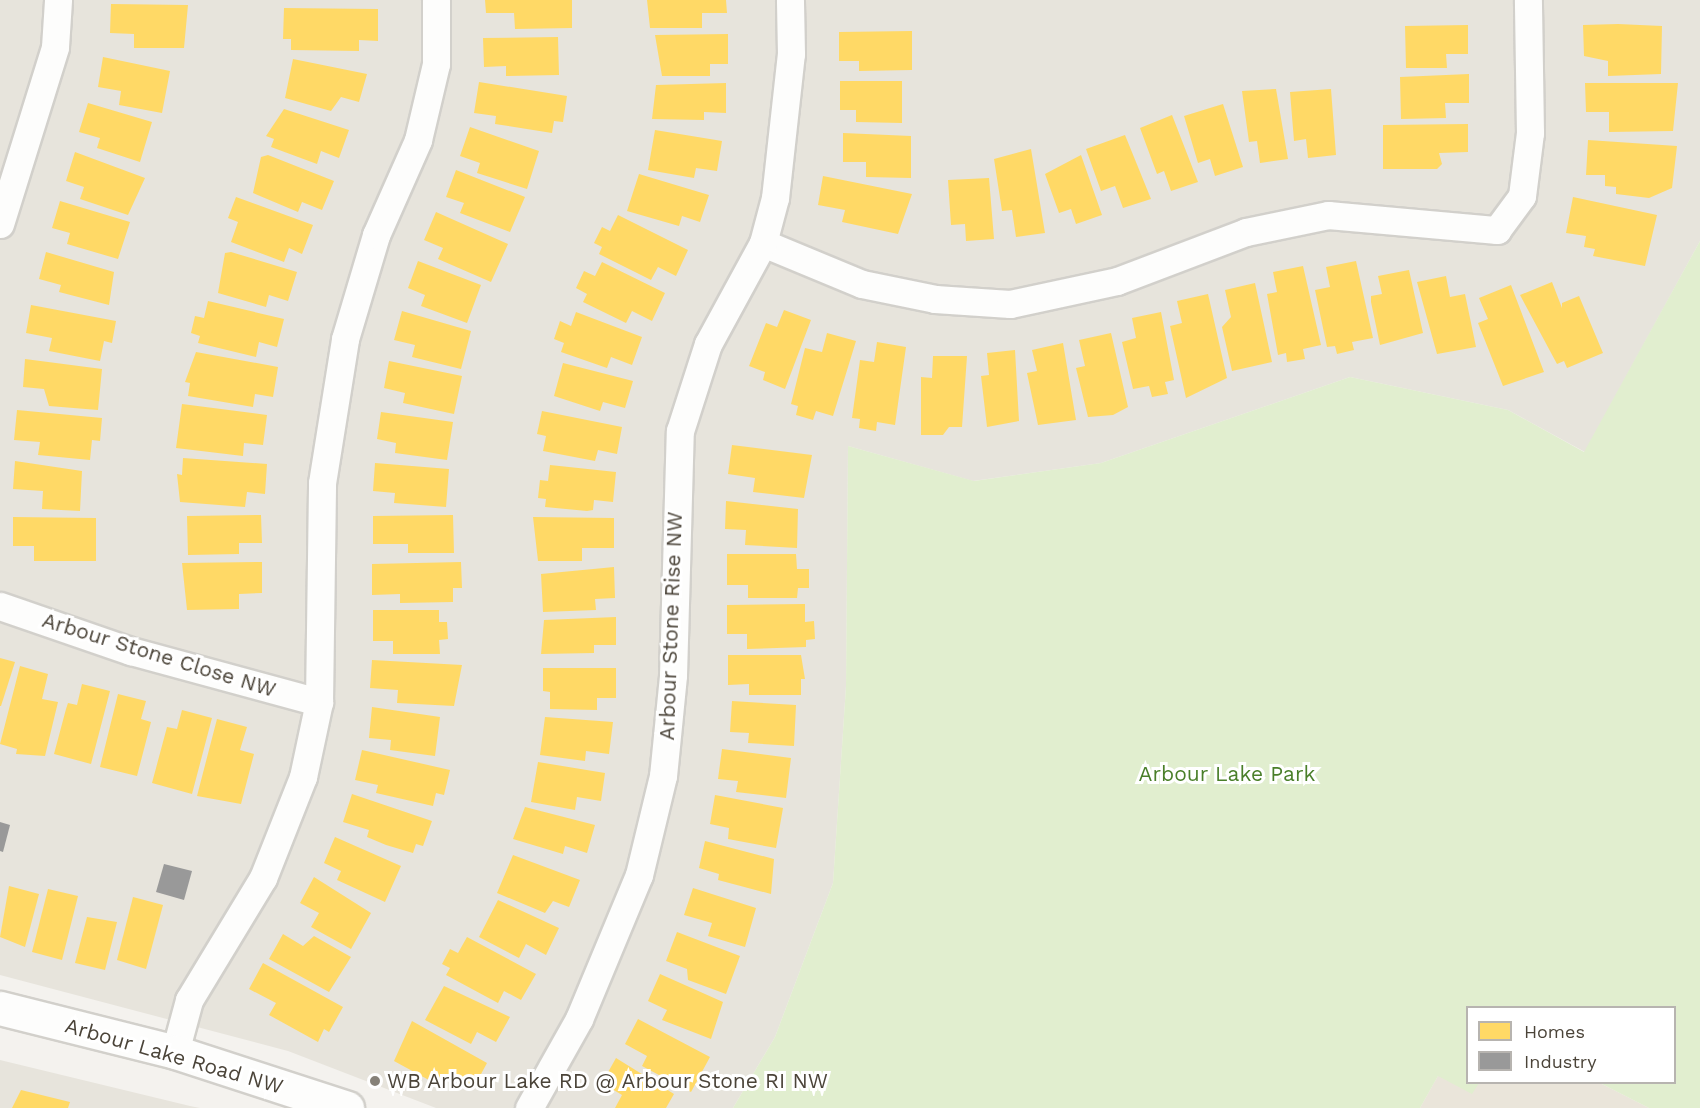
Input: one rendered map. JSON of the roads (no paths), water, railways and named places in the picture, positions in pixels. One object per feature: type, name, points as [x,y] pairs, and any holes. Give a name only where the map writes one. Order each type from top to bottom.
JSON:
[{"type":"street","points":[[0,224],[54,47],[58,0]]},
{"type":"street","points":[[175,1052],[189,1000],[263,878],[303,777],[319,702],[322,483],[345,339],[376,235],[418,140],[436,64],[436,0]]},
{"type":"street","name":"Arbour Stone Rise NW","points":[[529,1108],[579,1019],[639,875],[663,776],[673,675],[680,431],[708,344],[763,243],[781,143],[791,54],[790,0]]},
{"type":"street","points":[[763,243],[862,284],[936,299],[1010,303],[1117,280],[1246,232],[1328,215],[1497,230],[1522,196],[1530,133],[1528,0]]},
{"type":"street","name":"Arbour Stone Close NW","points":[[0,606],[131,651],[319,702]]},
{"type":"street","name":"Arbour Lake Road NW","points":[[0,1008],[175,1052],[347,1108]]},
{"type":"place","name":"WB Arbour Lake RD @ Arbour Stone RI NW","points":[[375,1081]]},
{"type":"park label","name":"Arbour Lake Park","points":[[1227,774]]}]
